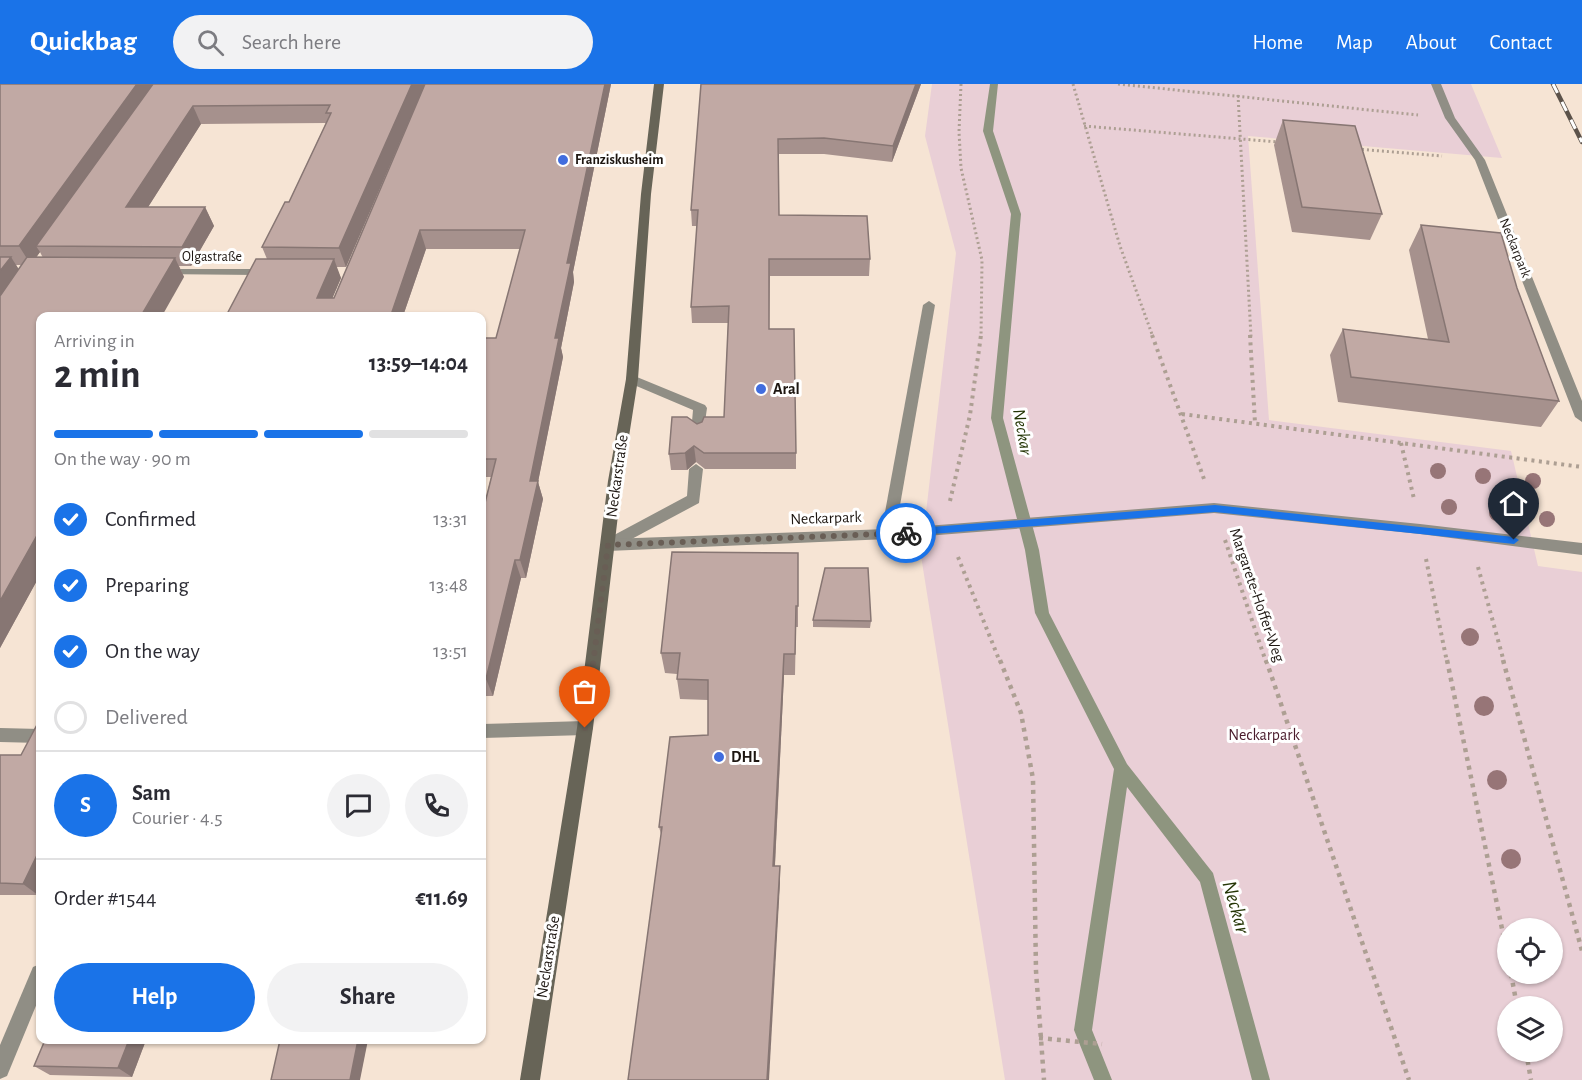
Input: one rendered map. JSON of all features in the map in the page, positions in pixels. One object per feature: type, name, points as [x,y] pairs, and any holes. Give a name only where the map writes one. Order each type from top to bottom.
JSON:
[{"type":"main road","name":"Neckarstraße","points":[[530,1080],[585,728],[615,481],[632,379],[646,194],[659,84]]},
{"type":"street","name":"Neckarpark","points":[[1436,84],[1450,118],[1480,160],[1582,417]]},
{"type":"street","name":"Olgastraße","points":[[153,272],[282,272]]},
{"type":"street","points":[[888,534],[929,305]]},
{"type":"street","points":[[632,379],[700,408],[698,433]]},
{"type":"street","points":[[608,545],[694,499],[696,470]]},
{"type":"street","name":"Neckarpark","points":[[608,545],[888,534],[1041,524],[1215,508],[1420,529],[1582,549]]},
{"type":"street","points":[[486,732],[585,728]]},
{"type":"street","points":[[0,735],[36,736]]},
{"type":"street","points":[[0,1069],[36,984]]},
{"type":"path","points":[[950,502],[964,449],[981,352],[983,267],[962,177],[959,134],[961,84]]},
{"type":"path","name":"Margarete-Hoffer-Weg","points":[[1073,84],[1120,246],[1215,508],[1408,1080]]},
{"type":"path","points":[[1118,84],[1450,118]]},
{"type":"path","points":[[1204,84],[1205,92]]},
{"type":"path","points":[[1238,95],[1255,423]]},
{"type":"path","points":[[1084,126],[1288,143]]},
{"type":"path","points":[[1348,148],[1480,160]]},
{"type":"path","points":[[1182,414],[1582,467]]},
{"type":"path","points":[[1401,443],[1500,918]]},
{"type":"path","points":[[1469,535],[1582,951]]},
{"type":"path","points":[[954,548],[1021,713],[1033,779],[1039,1038],[1044,1080]]},
{"type":"path","points":[[1039,1038],[1102,1044]]},
{"type":"path","points":[[1528,1062],[1531,1080]]},
{"type":"green space","name":"Neckarpark","points":[[932,84],[1471,84],[1502,158],[1248,136],[1269,420],[1511,451],[1538,566],[1582,572],[1582,1080],[1005,1080],[921,556],[956,253],[925,136]]},
{"type":"building","points":[[0,84],[137,84],[19,246],[0,246]]},
{"type":"building","points":[[153,84],[412,84],[339,248],[262,247],[285,202],[289,202],[331,113],[326,113],[330,105],[193,106],[126,207],[205,207],[182,247],[36,246]]},
{"type":"building","points":[[425,84],[605,84],[567,263],[571,263],[555,338],[559,338],[530,481],[538,481],[520,560],[515,560],[486,679],[486,499],[496,459],[486,459],[486,338],[496,338],[525,230],[420,230],[392,312],[228,312],[256,259],[334,259],[317,298],[334,298]]},
{"type":"building","points":[[701,84],[916,84],[893,146],[824,138],[778,139],[779,215],[867,216],[870,259],[769,259],[769,329],[794,329],[796,453],[704,453],[694,446],[685,453],[669,454],[672,417],[687,417],[697,424],[702,422],[704,417],[724,417],[729,306],[691,307],[698,210],[691,210]]},
{"type":"building","points":[[1283,120],[1355,126],[1382,214],[1302,207]]},
{"type":"building","points":[[1421,225],[1501,233],[1517,288],[1559,401],[1351,377],[1343,329],[1449,342]]},
{"type":"building","points":[[0,257],[11,257],[0,271]]},
{"type":"building","points":[[27,257],[175,258],[143,312],[36,312],[36,537],[0,601],[0,296]]},
{"type":"building","points":[[672,552],[798,553],[795,654],[784,654],[773,866],[780,866],[767,1080],[628,1080],[662,827],[659,827],[670,737],[708,735],[708,680],[677,679],[680,653],[661,653]]},
{"type":"building","points":[[825,568],[868,568],[871,621],[813,620]]},
{"type":"building","points":[[36,727],[36,857],[23,884],[0,883],[0,755],[21,755]]},
{"type":"building","points":[[43,1044],[127,1044],[118,1068],[34,1066]]},
{"type":"building","points":[[279,1044],[357,1044],[350,1080],[271,1080]]},
{"type":"waterway","name":"Neckar","points":[[994,84],[988,131],[1016,214],[997,418],[1032,550],[1042,613],[1122,769]]},
{"type":"waterway","name":"Neckar","points":[[1103,1080],[1083,1030],[1122,769]]},
{"type":"waterway","name":"Neckar","points":[[1122,769],[1207,878],[1261,1080]]},
{"type":"railway","points":[[1553,84],[1582,142]]},
{"type":"way so far","points":[[585,728],[608,545],[906,533]]},
{"type":"place","name":"Franziskusheim","points":[[563,160]]},
{"type":"place","name":"Aral","points":[[761,389]]},
{"type":"place","name":"DHL","points":[[719,757]]},
{"type":"route","points":[[906,533],[1041,524],[1215,508],[1514,540]]}]
